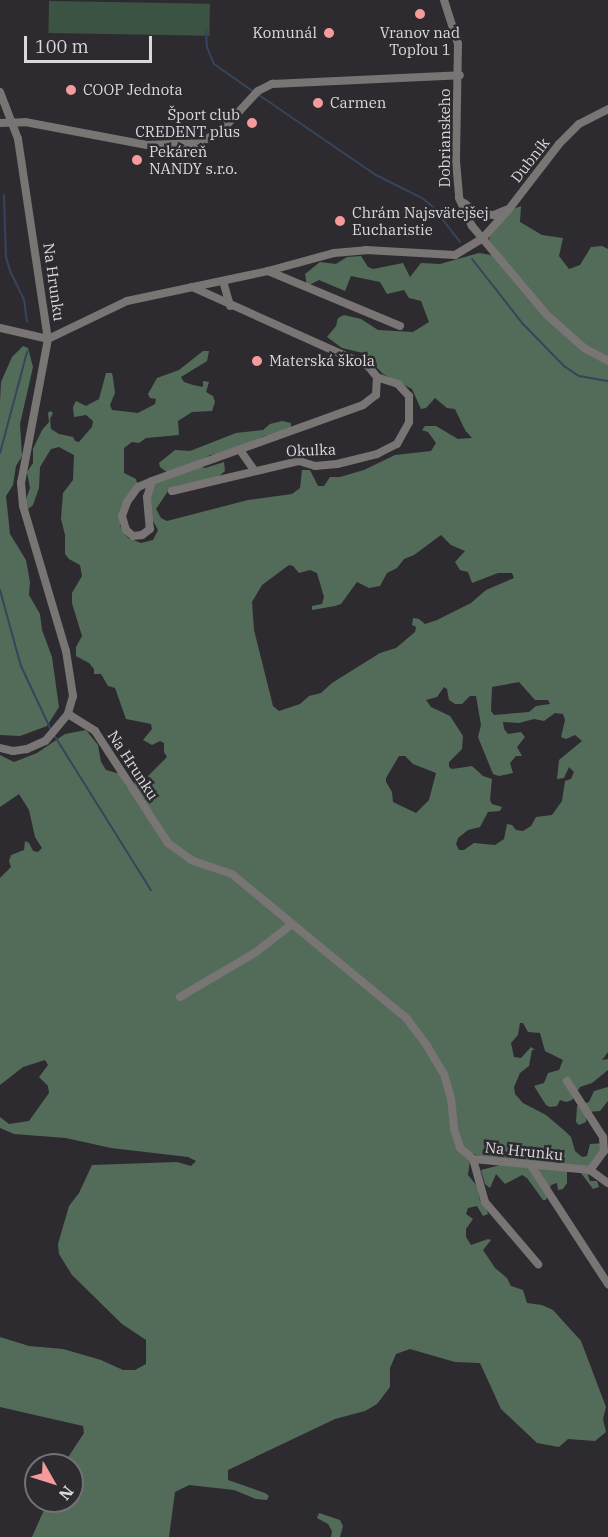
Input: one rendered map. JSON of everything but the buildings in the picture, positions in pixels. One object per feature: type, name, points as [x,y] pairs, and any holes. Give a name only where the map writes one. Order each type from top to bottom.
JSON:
[{"type":"street","name":"Dobrianskeho","points":[[444,0],[458,44],[456,161],[459,198],[472,226],[482,239],[564,332],[584,348],[608,361]]},
{"type":"street","points":[[0,123],[12,122],[147,145],[199,143],[222,130],[255,94],[272,84],[459,75]]},
{"type":"street","name":"Na Hrunku","points":[[0,92],[18,138],[48,339],[21,483],[23,506],[66,651],[73,696],[68,714],[95,731],[168,843],[191,860],[232,874],[407,1019],[444,1074],[451,1098],[454,1129],[460,1148],[473,1159],[532,1167],[590,1170]]},
{"type":"street","name":"Dubník","points":[[482,239],[509,209],[559,144],[579,124],[608,109]]},
{"type":"street","points":[[459,198],[479,214],[494,214],[509,209]]},
{"type":"street","points":[[0,328],[48,339],[126,301],[268,271],[334,253],[366,250],[423,255],[458,254],[482,239]]},
{"type":"street","points":[[294,264],[297,284]]},
{"type":"street","points":[[268,271],[400,326]]},
{"type":"street","points":[[223,281],[230,306]]},
{"type":"street","name":"Okulka","points":[[172,491],[299,461],[315,466],[337,464],[377,454],[397,444],[409,422],[409,396],[398,384],[377,377],[368,366],[192,287]]},
{"type":"street","name":"Okulka","points":[[152,481],[147,497],[150,529],[142,535],[133,536],[126,531],[122,516],[127,502],[138,488],[152,481],[363,405],[376,395],[377,377]]},
{"type":"street","points":[[240,450],[254,470]]},
{"type":"street","points":[[0,747],[13,751],[27,749],[45,741],[68,714]]},
{"type":"street","points":[[180,997],[256,952],[292,924]]},
{"type":"street","points":[[567,1081],[603,1137],[604,1151],[590,1170],[608,1183]]},
{"type":"street","points":[[473,1159],[485,1202],[538,1264]]},
{"type":"street","points":[[532,1167],[608,1284]]},
{"type":"green space","points":[[49,1],[210,4],[209,36],[48,33]]},
{"type":"green space","points":[[521,206],[520,222],[542,235],[563,238],[559,256],[569,269],[580,265],[591,247],[602,246],[608,249],[608,1052],[602,1060],[608,1059],[608,1070],[592,1083],[580,1087],[572,1100],[566,1102],[560,1100],[557,1106],[546,1105],[534,1086],[544,1083],[548,1073],[559,1070],[563,1060],[545,1051],[540,1033],[528,1032],[523,1023],[520,1023],[518,1035],[511,1043],[514,1057],[521,1058],[531,1047],[535,1050],[532,1050],[529,1066],[520,1073],[514,1087],[515,1094],[523,1103],[546,1115],[566,1132],[571,1137],[575,1151],[582,1157],[587,1156],[590,1144],[605,1143],[588,1175],[590,1181],[597,1181],[599,1187],[593,1189],[581,1173],[572,1170],[567,1172],[567,1183],[563,1189],[558,1190],[557,1183],[551,1185],[546,1200],[543,1200],[527,1178],[522,1175],[505,1184],[496,1174],[490,1188],[485,1184],[481,1170],[504,1164],[471,1153],[468,1175],[477,1186],[480,1201],[485,1203],[488,1214],[483,1216],[477,1206],[468,1208],[466,1214],[473,1219],[466,1229],[466,1237],[471,1245],[491,1240],[483,1250],[511,1286],[523,1290],[527,1303],[542,1305],[553,1310],[581,1341],[606,1407],[603,1419],[606,1432],[595,1441],[568,1439],[559,1447],[537,1443],[501,1409],[480,1363],[455,1362],[410,1349],[396,1354],[390,1368],[390,1387],[377,1404],[365,1411],[335,1419],[228,1470],[228,1480],[265,1493],[269,1496],[267,1500],[256,1499],[234,1490],[189,1485],[175,1492],[169,1537],[32,1537],[43,1513],[84,1513],[84,1453],[71,1453],[84,1433],[83,1426],[0,1407],[0,1337],[29,1346],[63,1349],[101,1360],[123,1370],[135,1370],[146,1364],[146,1340],[122,1324],[72,1275],[59,1254],[58,1244],[69,1206],[79,1193],[92,1165],[177,1162],[191,1166],[196,1161],[188,1157],[111,1148],[66,1138],[14,1134],[0,1128],[0,1117],[9,1124],[29,1121],[49,1093],[48,1086],[39,1077],[48,1065],[45,1060],[23,1067],[0,1085],[0,878],[11,867],[9,861],[11,855],[24,850],[25,841],[29,843],[33,851],[38,852],[42,848],[35,837],[29,810],[19,794],[0,807],[0,755],[14,762],[37,753],[65,734],[86,730],[98,745],[101,762],[106,770],[120,774],[127,788],[134,788],[135,778],[138,776],[145,780],[147,787],[152,781],[148,776],[167,757],[164,752],[164,743],[160,741],[152,745],[143,740],[152,729],[151,724],[126,719],[115,688],[108,686],[101,674],[94,674],[94,669],[89,663],[76,656],[76,647],[82,636],[72,603],[72,593],[82,576],[80,565],[65,554],[65,535],[61,519],[63,493],[73,480],[74,455],[59,447],[51,449],[40,467],[39,488],[33,505],[28,509],[25,502],[30,488],[27,472],[33,463],[33,449],[42,430],[49,422],[48,413],[50,411],[53,413],[50,419],[51,429],[59,434],[73,437],[79,442],[92,427],[93,421],[86,415],[74,417],[73,407],[76,401],[86,406],[99,399],[106,373],[112,373],[113,378],[115,393],[110,405],[112,410],[138,413],[155,404],[156,399],[150,398],[148,394],[157,378],[179,370],[203,351],[209,351],[207,361],[181,377],[184,382],[203,387],[203,381],[209,382],[206,392],[213,396],[215,402],[212,411],[192,412],[178,421],[179,435],[146,438],[139,443],[132,442],[124,448],[124,473],[136,479],[137,483],[120,515],[120,526],[128,538],[141,543],[153,540],[158,530],[152,519],[146,488],[168,473],[160,467],[159,463],[175,450],[190,451],[236,433],[263,430],[270,424],[282,421],[291,423],[291,428],[285,431],[264,436],[231,452],[210,455],[200,461],[198,466],[205,468],[224,462],[225,471],[218,477],[176,486],[168,491],[156,509],[161,518],[167,521],[248,500],[292,494],[300,488],[302,470],[310,470],[318,486],[324,486],[330,477],[340,477],[364,470],[395,455],[431,451],[436,443],[428,432],[422,430],[425,426],[436,426],[458,439],[472,438],[465,430],[455,409],[447,408],[435,398],[426,408],[421,409],[412,389],[383,374],[363,353],[342,348],[327,337],[336,326],[338,318],[344,315],[361,319],[378,330],[413,332],[429,322],[421,301],[409,298],[404,290],[387,294],[380,282],[351,276],[345,291],[319,280],[307,286],[305,274],[320,262],[336,264],[347,257],[361,256],[368,267],[373,269],[403,263],[410,277],[421,263],[440,264],[479,253],[491,255],[493,251],[489,239],[494,226],[510,210]],"holes":[[[441,535],[451,545],[465,551],[455,562],[460,570],[468,572],[472,583],[498,573],[512,573],[514,578],[486,590],[471,603],[437,620],[425,624],[413,618],[412,625],[416,627],[415,632],[396,648],[380,653],[332,683],[321,693],[309,696],[300,704],[279,711],[273,706],[254,630],[252,602],[262,585],[289,565],[299,573],[310,570],[317,573],[324,597],[322,604],[312,606],[312,610],[335,606],[341,604],[357,582],[369,588],[380,586],[387,573]],[[519,682],[535,700],[548,700],[550,704],[536,706],[529,712],[494,715],[491,711],[492,687]],[[444,687],[447,689],[449,700],[455,704],[462,704],[470,696],[476,696],[481,725],[478,737],[493,774],[499,776],[513,773],[510,763],[516,756],[522,756],[517,747],[525,737],[521,732],[508,734],[503,722],[519,723],[534,719],[544,721],[555,713],[563,714],[565,720],[561,737],[566,739],[575,735],[582,741],[559,760],[557,779],[564,778],[569,767],[574,772],[571,779],[565,781],[562,801],[552,815],[536,817],[531,826],[523,831],[516,830],[512,825],[507,824],[504,839],[495,845],[474,843],[464,850],[459,850],[456,844],[458,838],[468,830],[480,827],[488,812],[500,811],[502,807],[492,804],[490,800],[492,779],[483,776],[472,766],[452,769],[449,767],[449,762],[462,749],[463,736],[450,716],[431,707],[426,700],[437,697]],[[399,756],[405,756],[413,764],[436,773],[429,800],[416,813],[393,802],[392,792],[386,782]]]},
{"type":"green space","points":[[23,346],[28,348],[33,367],[20,424],[22,456],[16,466],[13,485],[6,496],[10,534],[26,560],[30,582],[29,595],[40,614],[42,630],[52,657],[59,707],[47,726],[20,736],[0,735],[0,402],[1,382],[12,357]]},
{"type":"green space","points":[[608,1087],[608,1101],[600,1111],[587,1112],[586,1122],[579,1125],[576,1122],[577,1106],[589,1102],[594,1091]]},
{"type":"green space","points":[[319,1513],[340,1520],[343,1526],[340,1537],[331,1537],[332,1531],[328,1524],[317,1518]]},
{"type":"waterway","points":[[206,30],[207,47],[214,64],[254,92]]},
{"type":"waterway","points":[[259,95],[376,175],[422,198],[433,207],[460,242]]},
{"type":"waterway","points":[[4,195],[6,257],[24,300],[27,322]]},
{"type":"waterway","points":[[472,259],[523,324],[564,366],[579,376],[608,381]]},
{"type":"waterway","points":[[0,453],[27,352]]},
{"type":"waterway","points":[[0,590],[21,666],[51,730]]},
{"type":"waterway","points":[[54,735],[151,890]]},
{"type":"place","name":"Vranov nad Topľou 1","points":[[420,14]]},
{"type":"place","name":"Komunál","points":[[329,33]]},
{"type":"place","name":"COOP Jednota","points":[[71,90]]},
{"type":"place","name":"Carmen","points":[[318,103]]},
{"type":"place","name":"Šport club CREDENT plus","points":[[252,123]]},
{"type":"place","name":"Pekáreň NANDY s.r.o.","points":[[137,160]]},
{"type":"place","name":"Chrám Najsvätejšej Eucharistie","points":[[340,221]]},
{"type":"place","name":"Materská škola","points":[[257,361]]}]
